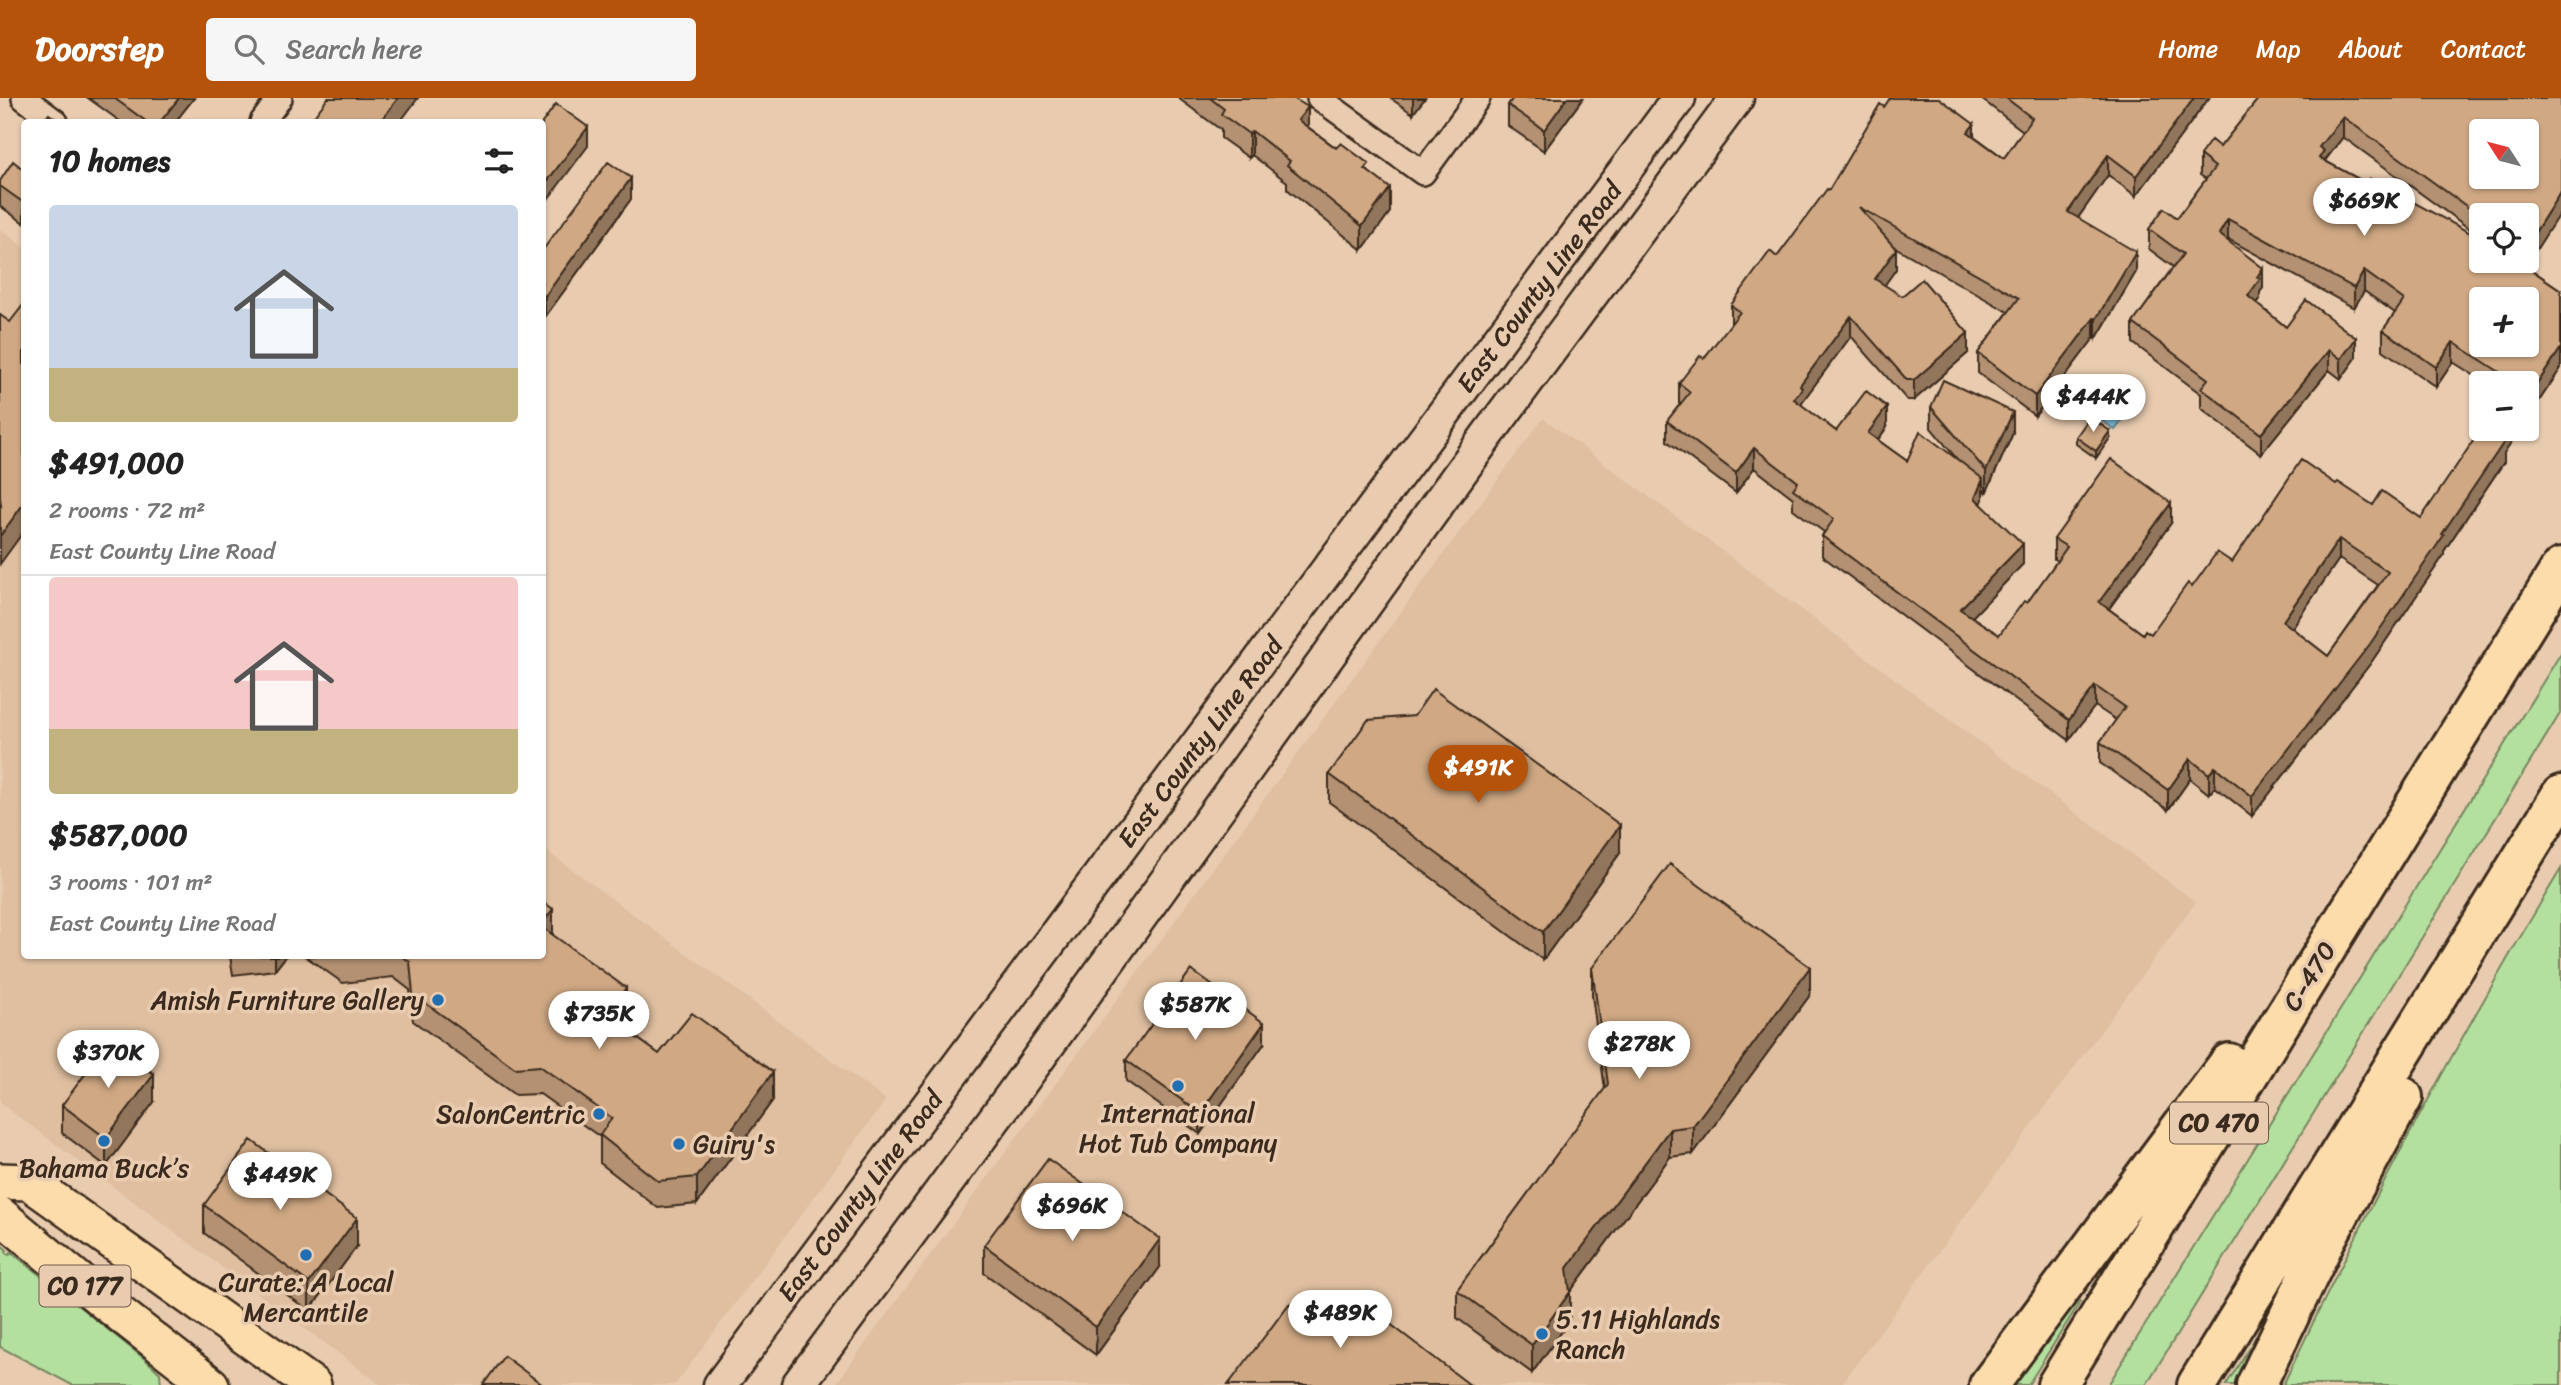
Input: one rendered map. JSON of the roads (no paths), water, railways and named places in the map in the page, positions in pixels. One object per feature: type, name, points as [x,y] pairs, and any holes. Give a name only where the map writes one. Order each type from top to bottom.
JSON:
[{"type":"highway","name":"C-470","points":[[2057,1385],[2561,568]]},
{"type":"highway","points":[[2197,1385],[2561,794]]},
{"type":"highway","points":[[2256,1385],[2325,1241],[2370,1157],[2412,1080],[2509,920],[2535,836]]},
{"type":"highway","points":[[1989,1385],[2247,1040],[2297,968],[2349,885],[2380,861]]},
{"type":"main road","name":"East County Line Road","points":[[720,1385],[1679,98]]},
{"type":"main road","name":"East County Line Road","points":[[798,1385],[1012,1095],[1486,437],[1737,98]]},
{"type":"main road","name":"CO 177","points":[[0,1181],[29,1182],[313,1385]]},
{"type":"main road","name":"CO 177","points":[[0,1215],[211,1385]]},
{"type":"street","points":[[24,98],[52,119]]},
{"type":"street","points":[[264,119],[280,98]]},
{"type":"street","points":[[1319,98],[1423,173],[1478,98]]},
{"type":"water","points":[[2124,382],[2141,395],[2115,430],[2099,418]]},
{"type":"place","name":"Amish Furniture Gallery","points":[[438,1000]]},
{"type":"place","name":"International Hot Tub Company","points":[[1178,1086]]},
{"type":"place","name":"SalonCentric","points":[[599,1114]]},
{"type":"place","name":"Bahama Buck’s","points":[[104,1141]]},
{"type":"place","name":"Guiry's","points":[[679,1144]]},
{"type":"place","name":"Curate: A Local Mercantile","points":[[306,1255]]},
{"type":"place","name":"5.11 Highlands Ranch","points":[[1542,1334]]}]
